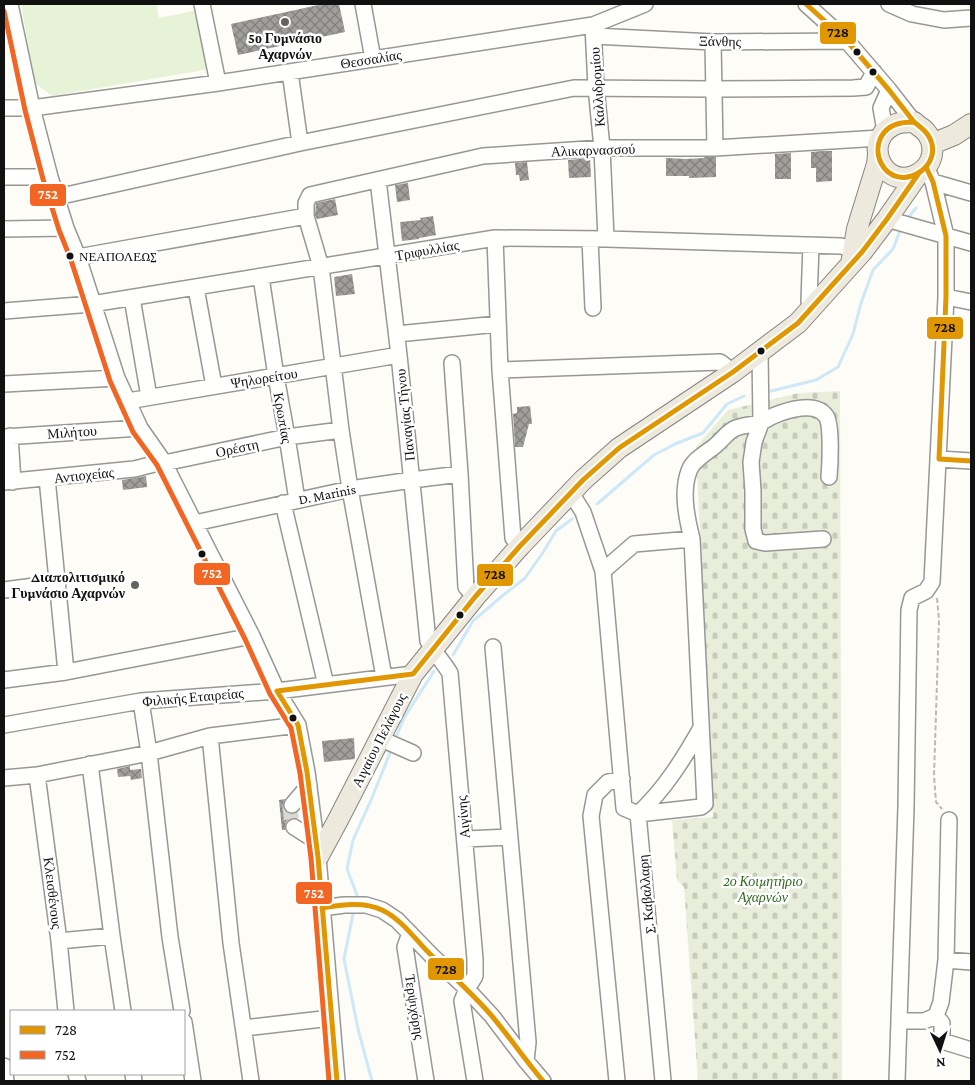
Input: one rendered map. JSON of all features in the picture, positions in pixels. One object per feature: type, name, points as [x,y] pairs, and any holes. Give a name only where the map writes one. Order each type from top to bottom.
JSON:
[{"type":"main road","points":[[852,257],[857,229],[877,164],[881,141],[892,125],[914,122],[929,136],[933,152],[926,174],[902,178],[886,170],[881,163],[881,141]]},
{"type":"main road","points":[[932,144],[954,135],[971,124]]},
{"type":"main road","name":"Αιγαίου Πελάγους","points":[[317,849],[338,820],[413,674],[475,597],[520,546],[583,480],[619,448],[733,372],[798,323],[815,305],[852,257],[926,174]]},
{"type":"street","points":[[10,4],[9,23],[50,176],[117,378],[140,428],[163,461],[252,636],[277,691],[298,726],[309,785],[317,849],[337,1081]]},
{"type":"street","points":[[202,4],[218,83]]},
{"type":"street","points":[[363,4],[373,59]]},
{"type":"street","name":"Θεσσαλίας","points":[[4,108],[32,108],[218,83],[373,59],[594,30],[645,4]]},
{"type":"street","points":[[806,4],[847,41],[914,122]]},
{"type":"street","points":[[888,4],[912,14],[944,20],[971,18]]},
{"type":"street","name":"Ξάνθης","points":[[594,30],[712,42],[847,41]]},
{"type":"street","name":"Καλλιδρομίου","points":[[594,30],[606,239]]},
{"type":"street","points":[[712,42],[715,148]]},
{"type":"street","points":[[290,72],[300,143]]},
{"type":"street","points":[[57,197],[300,143],[574,88],[853,88],[866,87],[874,72]]},
{"type":"street","points":[[881,141],[881,108],[889,90]]},
{"type":"street","name":"Αλικαρνασσού","points":[[306,216],[306,203],[310,195],[483,156],[602,148],[715,148],[881,141]]},
{"type":"street","points":[[926,174],[971,193]]},
{"type":"street","points":[[897,1081],[906,807],[909,610],[912,598],[926,591],[932,582],[946,297],[946,236],[926,174]]},
{"type":"street","points":[[4,177],[50,176]]},
{"type":"street","name":"Παναγίας Τήνου","points":[[378,180],[397,334],[428,641],[432,649]]},
{"type":"street","points":[[78,258],[306,216],[321,268],[350,489],[384,677]]},
{"type":"street","points":[[887,219],[971,243]]},
{"type":"street","points":[[4,229],[66,228]]},
{"type":"street","points":[[495,238],[500,370],[513,538],[520,546]]},
{"type":"street","name":"Τριφυλλίας","points":[[4,311],[92,304],[495,238],[606,239],[841,246],[852,257]]},
{"type":"street","points":[[590,239],[593,308]]},
{"type":"street","points":[[811,245],[810,301],[815,305]]},
{"type":"street","name":"Κρωπίας","points":[[261,277],[287,437],[290,502],[326,685]]},
{"type":"street","points":[[196,288],[214,386]]},
{"type":"street","points":[[946,297],[971,302]]},
{"type":"street","points":[[132,298],[150,397]]},
{"type":"street","points":[[397,334],[498,324]]},
{"type":"street","points":[[760,353],[761,423],[754,442],[752,462],[753,529],[756,541],[765,543],[823,539]]},
{"type":"street","name":"Ψηλορείτου","points":[[128,401],[399,355]]},
{"type":"street","points":[[500,370],[720,362],[733,372]]},
{"type":"street","points":[[452,363],[466,588],[475,597]]},
{"type":"street","points":[[4,384],[117,378]]},
{"type":"street","points":[[571,493],[583,512],[603,571],[624,808],[638,814],[701,807],[705,804],[692,539],[686,514],[686,489],[689,470],[724,435],[737,427],[761,423],[778,414],[802,408],[817,410],[825,414],[829,420],[829,477]]},
{"type":"street","name":"Μιλήτου","points":[[7,437],[140,428]]},
{"type":"street","name":"Ορέστη","points":[[163,461],[169,462],[287,437],[341,430]]},
{"type":"street","points":[[7,437],[8,482]]},
{"type":"street","points":[[939,459],[971,461]]},
{"type":"street","name":"Αντιοχείας","points":[[8,482],[134,469],[163,461]]},
{"type":"street","name":"D. Marinis","points":[[195,523],[350,489],[460,474]]},
{"type":"street","points":[[47,478],[66,672]]},
{"type":"street","points":[[603,571],[634,544],[692,539]]},
{"type":"street","points":[[4,590],[57,583]]},
{"type":"street","points":[[4,680],[66,672],[252,636]]},
{"type":"street","points":[[493,647],[528,1042],[526,1061]]},
{"type":"street","name":"Αιγίνης","points":[[432,649],[450,673],[475,959],[475,976],[462,1001],[475,1081]]},
{"type":"street","name":"Φιλικής Εταιρείας","points":[[4,724],[141,701],[277,691],[413,674]]},
{"type":"street","points":[[141,701],[149,753],[170,937],[182,1010]]},
{"type":"street","points":[[4,778],[37,775],[149,753],[210,736],[298,726]]},
{"type":"street","points":[[638,814],[659,793],[702,727]]},
{"type":"street","points":[[210,736],[231,943],[251,1081]]},
{"type":"street","points":[[379,738],[413,752]]},
{"type":"street","points":[[90,764],[123,1010]]},
{"type":"street","name":"Κλεισθένους","points":[[37,775],[59,940],[66,1010]]},
{"type":"street","points":[[617,1081],[592,816],[595,795],[608,782],[622,779]]},
{"type":"street","points":[[292,805],[309,785]]},
{"type":"street","name":"Σ. Καβαλλαρη","points":[[638,814],[663,1081]]},
{"type":"street","points":[[899,1022],[924,1021],[936,1016],[941,1002],[946,960],[950,820]]},
{"type":"street","points":[[294,826],[317,849]]},
{"type":"street","points":[[464,839],[510,837]]},
{"type":"street","points":[[322,908],[366,905],[382,910],[397,920],[492,1016],[539,1081]]},
{"type":"street","name":"Τερψιχόρης","points":[[410,933],[405,947],[426,1081]]},
{"type":"street","points":[[59,940],[112,936]]},
{"type":"street","points":[[946,960],[971,962]]},
{"type":"street","points":[[936,1016],[942,1022],[942,1041],[971,1050]]},
{"type":"street","points":[[244,1028],[331,1018]]},
{"type":"street","points":[[185,1029],[193,1081]]},
{"type":"street","points":[[4,1066],[6,1081]]},
{"type":"path","points":[[932,582],[937,596],[940,620],[934,776],[936,802],[950,820]]},
{"type":"green space","points":[[21,4],[156,4],[159,18],[198,10],[210,69],[52,96],[35,83]]},
{"type":"green space","name":"2ο Κοιμητήριο Αχαρνών","points":[[840,391],[842,1081],[698,1081],[684,887],[677,880],[672,820],[713,817],[696,447],[728,410],[799,393]]},
{"type":"building","points":[[323,4],[339,4],[345,32],[238,55],[231,24]]},
{"type":"building","points":[[832,151],[832,181],[816,182],[816,168],[811,168],[811,152]]},
{"type":"building","points":[[791,153],[791,179],[775,179],[775,154]]},
{"type":"building","points":[[716,157],[716,177],[689,178],[689,176],[666,176],[666,158],[686,159]]},
{"type":"building","points":[[590,158],[591,177],[569,178],[568,160]]},
{"type":"building","points":[[527,162],[529,180],[520,181],[519,175],[516,175],[515,163]]},
{"type":"building","points":[[408,183],[410,200],[397,202],[395,185]]},
{"type":"building","points":[[335,199],[338,215],[317,219],[315,215],[316,203]]},
{"type":"building","points":[[433,216],[436,235],[402,241],[400,222],[421,220],[420,218]]},
{"type":"building","points":[[352,274],[355,294],[336,296],[334,277]]},
{"type":"building","points":[[530,406],[532,424],[529,424],[523,447],[515,447],[513,414],[517,413],[517,407]]},
{"type":"building","points":[[146,476],[147,487],[123,490],[122,480]]},
{"type":"building","points":[[354,738],[355,759],[324,762],[322,741]]},
{"type":"building","points":[[130,766],[130,770],[141,769],[142,778],[131,780],[130,776],[118,777],[117,769]]},
{"type":"building","points":[[285,799],[283,809],[293,814],[293,818],[286,822],[285,830],[282,830],[279,800]]},
{"type":"waterway","points":[[907,219],[916,208]]},
{"type":"waterway","points":[[771,391],[816,380],[838,367],[853,334],[861,303],[873,270],[893,249],[901,228]]},
{"type":"waterway","points":[[597,504],[654,455],[703,433],[727,404],[744,396]]},
{"type":"waterway","points":[[453,655],[473,621],[525,578],[556,531],[572,519]]},
{"type":"waterway","points":[[397,735],[404,718],[434,671]]},
{"type":"waterway","points":[[356,900],[357,895],[347,869],[353,840],[390,753]]},
{"type":"waterway","points":[[354,909],[344,959],[358,1029],[372,1081]]},
{"type":"tunnel","points":[[292,805],[290,807],[292,825],[294,827]]},
{"type":"transit line","name":"728","points":[[806,4],[847,41],[914,122]]},
{"type":"transit line","name":"752","points":[[4,11],[25,110],[43,179],[110,381],[133,432],[157,465],[245,639],[270,694],[291,728],[300,773],[311,858],[329,1081]]},
{"type":"transit line","name":"728","points":[[914,122],[928,135],[932,146],[931,157],[926,166],[918,173],[909,177],[898,177],[889,173],[881,163],[878,153],[879,143],[887,129],[900,123],[914,122]]},
{"type":"transit line","name":"728","points":[[926,167],[933,182],[946,236],[946,297],[939,459],[971,461]]},
{"type":"transit line","name":"728","points":[[337,1081],[318,857],[307,772],[298,725],[277,691],[413,674],[475,597],[520,546],[583,480],[619,448],[733,372],[798,323],[862,252],[919,173]]},
{"type":"transit line","name":"728","points":[[322,908],[352,904],[367,905],[389,914],[484,1007],[543,1081]]},
{"type":"place","name":"5ο Γυμνάσιο Αχαρνών","points":[[285,22]]},
{"type":"place","name":"ΝΕΑΠΟΛΕΩΣ","points":[[70,256]]},
{"type":"place","name":"Διαπολιτισμικό Γυμνάσιο Αχαρνών","points":[[135,585]]}]
